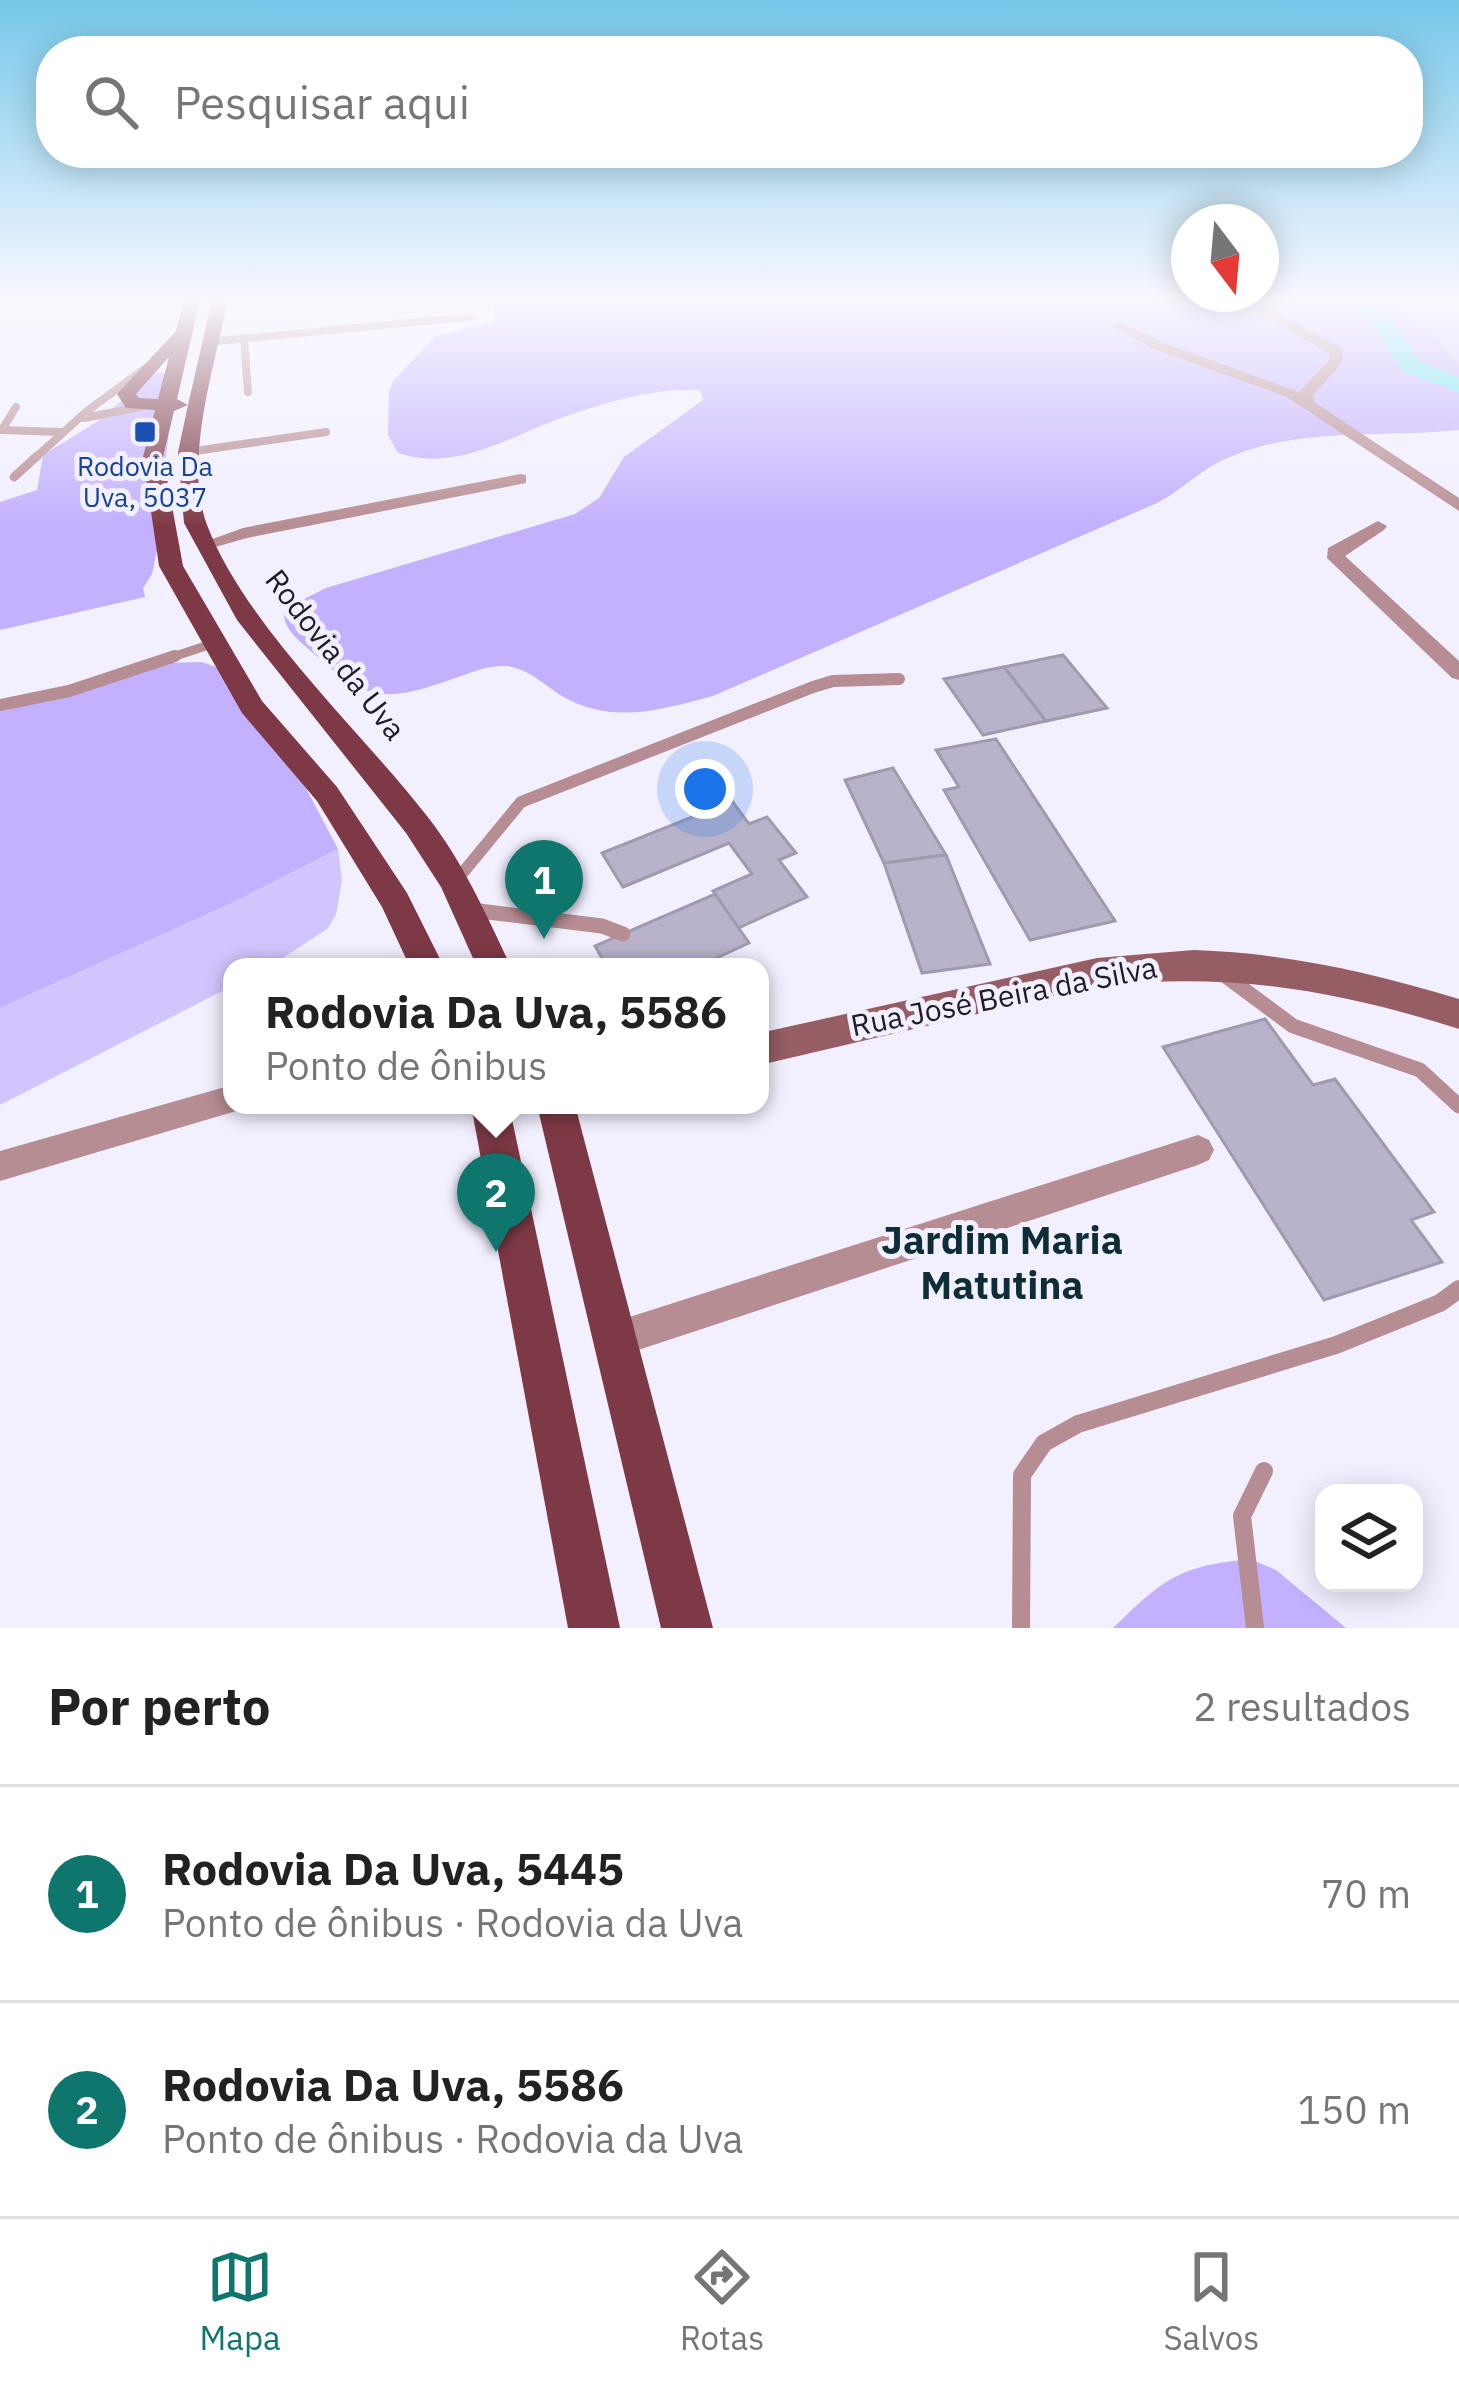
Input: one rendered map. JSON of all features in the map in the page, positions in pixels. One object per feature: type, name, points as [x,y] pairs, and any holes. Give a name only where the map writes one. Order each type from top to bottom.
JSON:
[{"type":"main road","points":[[142,376],[126,394],[133,404],[195,403]]},
{"type":"main road","points":[[166,376],[154,407],[153,457],[171,566],[252,707],[327,794],[396,902],[423,958]]},
{"type":"main road","name":"Rodovia da Uva","points":[[201,376],[188,452],[195,524],[205,545],[246,615],[417,825],[455,882],[490,958]]},
{"type":"main road","points":[[503,1114],[594,1628]]},
{"type":"main road","points":[[558,1114],[687,1628]]},
{"type":"street","points":[[1242,376],[1307,402],[1459,506]]},
{"type":"street","points":[[1307,402],[1305,395],[1322,376]]},
{"type":"street","points":[[205,545],[243,533],[520,478]]},
{"type":"street","points":[[1378,526],[1335,552],[1336,558],[1459,673]]},
{"type":"street","name":"Rua José Beira da Silva","points":[[769,1046],[1096,972],[1208,962],[1269,965],[1355,981],[1459,1014]]},
{"type":"street","points":[[0,1166],[223,1103]]},
{"type":"street","points":[[617,1339],[1198,1150]]},
{"type":"lane","points":[[14,476],[135,376]]},
{"type":"lane","points":[[247,376],[248,392]]},
{"type":"lane","points":[[16,407],[2,430],[68,428],[106,410],[154,407]]},
{"type":"lane","points":[[188,452],[326,432]]},
{"type":"lane","points":[[0,705],[68,691],[217,642]]},
{"type":"lane","points":[[455,882],[509,812],[538,793],[674,745],[812,687],[833,681],[899,679]]},
{"type":"lane","points":[[467,909],[602,926],[623,934]]},
{"type":"lane","points":[[1208,962],[1293,1026],[1420,1070],[1459,1106]]},
{"type":"lane","points":[[1021,1628],[1022,1475],[1044,1443],[1078,1424],[1336,1345],[1440,1303],[1459,1289]]},
{"type":"lane","points":[[1255,1628],[1242,1516],[1264,1472]]},
{"type":"shaded area","points":[[151,376],[167,376],[173,388],[157,550],[152,574],[143,588],[145,597],[0,630],[0,502],[37,490],[43,455],[98,421]]},
{"type":"shaded area","points":[[398,376],[1459,376],[1459,430],[1306,438],[1246,451],[1211,466],[1157,503],[713,696],[618,712],[581,705],[529,673],[506,666],[398,694],[366,690],[297,639],[284,609],[326,588],[575,514],[599,498],[624,457],[703,400],[700,390],[620,400],[472,453],[436,459],[398,453],[388,435],[389,391]]},
{"type":"shaded area","points":[[202,662],[221,669],[298,773],[338,849],[232,903],[0,1008],[0,702],[168,663]]},
{"type":"shaded area","points":[[338,849],[342,880],[336,915],[327,929],[283,958],[223,958],[223,991],[0,1105],[0,1008],[232,903]]},
{"type":"shaded area","points":[[1250,1559],[1276,1570],[1346,1628],[1113,1628],[1174,1578],[1206,1566]]},
{"type":"building","points":[[1063,655],[1107,708],[1046,721],[1004,667]]},
{"type":"building","points":[[1004,667],[1046,721],[983,735],[944,679]]},
{"type":"building","points":[[996,739],[1115,921],[1030,940],[944,790],[959,787],[936,750]]},
{"type":"building","points":[[893,768],[946,855],[884,863],[845,780]]},
{"type":"building","points":[[732,801],[749,824],[767,817],[796,853],[779,860],[807,897],[738,928],[713,891],[752,874],[729,843],[623,887],[602,853]]},
{"type":"building","points":[[946,855],[990,964],[922,973],[884,863]]},
{"type":"building","points":[[715,894],[749,943],[716,958],[602,958],[595,946]]},
{"type":"building","points":[[1265,1019],[1313,1085],[1335,1079],[1434,1212],[1411,1220],[1442,1262],[1324,1300],[1163,1047]]},
{"type":"waterway","points":[[1435,376],[1459,385]]},
{"type":"place","name":"Rodovia Da Uva, 5037","points":[[145,432]]},
{"type":"place","name":"Rodovia Da Uva, 5445","points":[[544,939]]},
{"type":"place","name":"Rodovia Da Uva, 5586","points":[[496,1252]]},
{"type":"district","name":"Jardim Maria Matutina","points":[[1002,1262]]}]
